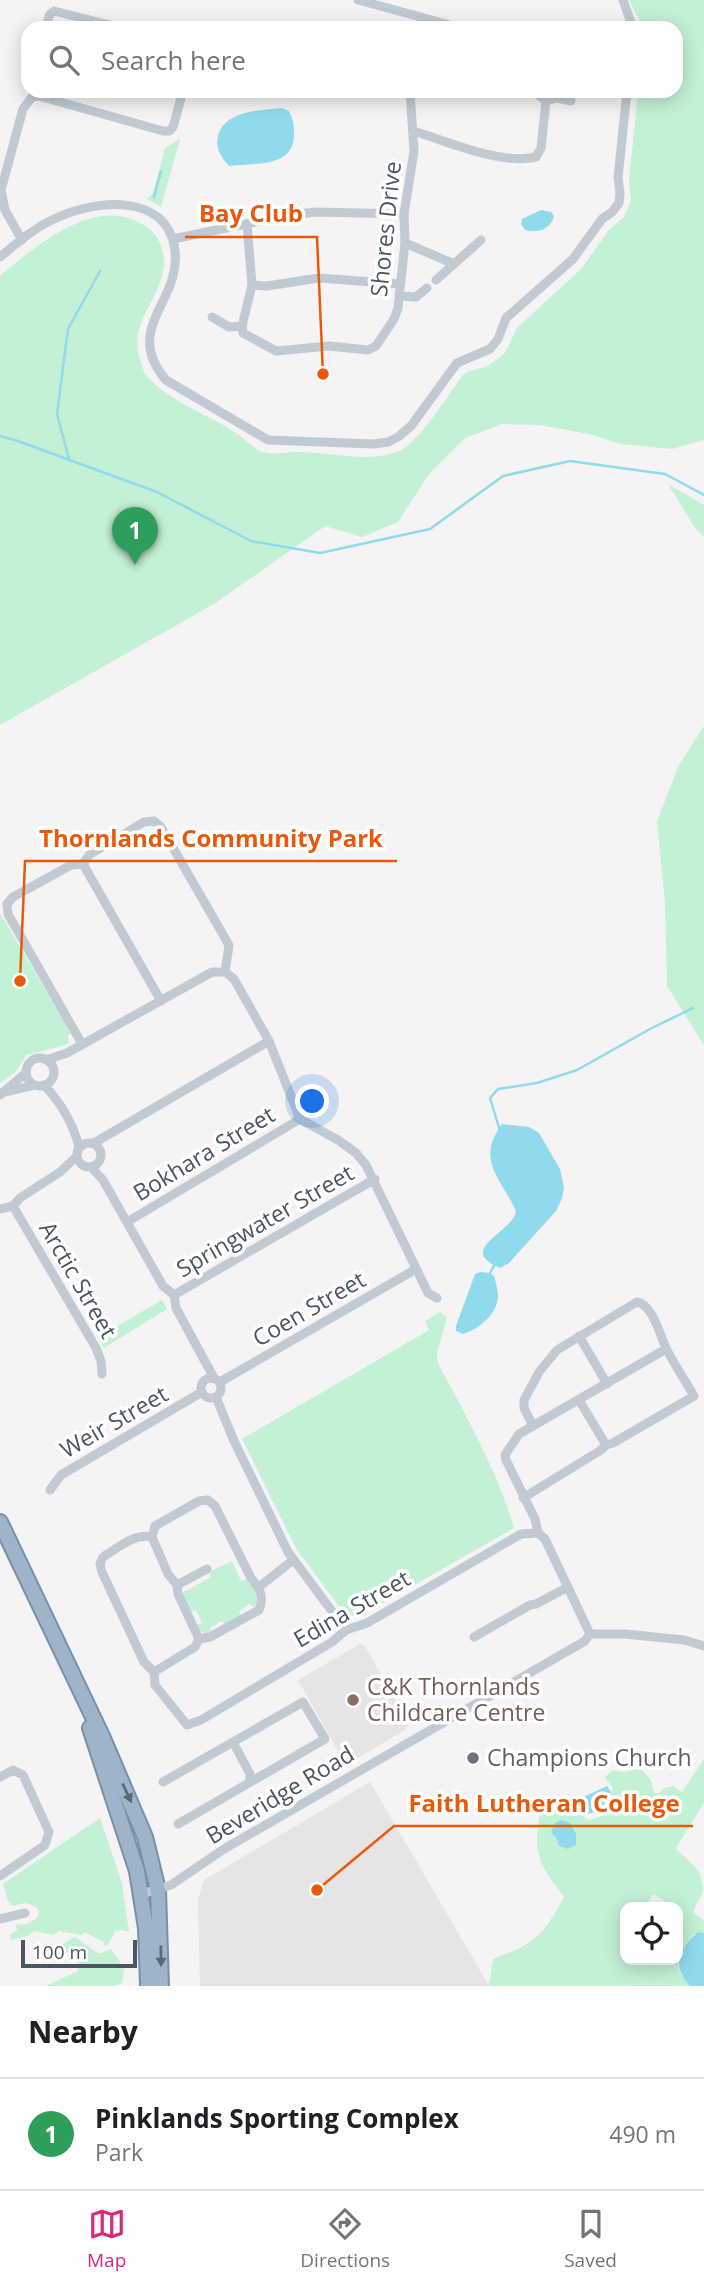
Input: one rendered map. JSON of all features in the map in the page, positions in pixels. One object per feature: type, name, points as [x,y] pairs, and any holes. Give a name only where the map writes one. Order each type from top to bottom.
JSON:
[{"type":"highway","points":[[0,1522],[102,1737],[145,1837],[158,1890],[161,1986]]},
{"type":"highway","points":[[77,1687],[132,1853],[142,1894],[148,1986]]},
{"type":"street","points":[[358,0],[434,21]]},
{"type":"street","points":[[623,0],[630,21]]},
{"type":"street","points":[[48,21],[54,11],[94,21]]},
{"type":"street","points":[[22,240],[5,210],[1,190],[23,109],[31,98]]},
{"type":"street","points":[[48,98],[163,131],[169,131],[173,127],[181,98]]},
{"type":"street","name":"Shores Drive","points":[[212,317],[229,327],[242,326],[243,333],[276,351],[329,346],[368,350],[376,345],[394,319],[399,296],[405,243],[404,214],[413,163],[414,131],[411,98]]},
{"type":"street","points":[[542,98],[546,101]]},
{"type":"street","points":[[546,101],[557,98],[570,101]]},
{"type":"street","points":[[0,257],[50,221],[90,205],[136,206],[155,215],[173,239],[175,251],[175,273],[153,319],[148,341],[156,369],[166,380],[268,440],[374,444],[387,442],[411,426],[457,363],[490,349],[498,339],[506,318],[573,259],[602,219],[619,203],[618,178],[626,98]]},
{"type":"street","points":[[414,131],[486,153],[526,159],[536,157],[541,148],[546,101]]},
{"type":"street","points":[[173,239],[316,212],[404,214]]},
{"type":"street","points":[[242,326],[252,285],[247,224]]},
{"type":"street","points":[[436,280],[481,240]]},
{"type":"street","points":[[405,243],[454,264]]},
{"type":"street","points":[[252,285],[267,286],[319,278],[400,284]]},
{"type":"street","points":[[399,296],[416,297],[427,288]]},
{"type":"street","points":[[83,864],[89,855],[145,822],[154,821],[161,827],[229,945],[225,972]]},
{"type":"street","points":[[82,1044],[7,908],[13,897],[71,864],[83,864]]},
{"type":"street","points":[[83,864],[161,1001]]},
{"type":"street","points":[[3,1094],[26,1073],[31,1062],[67,1053],[212,972],[225,972],[234,979],[270,1041],[300,1119],[316,1126],[356,1153],[374,1179],[428,1293],[437,1298]]},
{"type":"street","points":[[0,1209],[13,1206],[20,1198],[89,1154],[107,1134],[270,1041]]},
{"type":"street","points":[[3,1094],[46,1080],[67,1053]]},
{"type":"street","points":[[46,1060],[46,1080],[163,1286],[174,1295],[176,1308],[199,1346],[202,1358],[202,1387],[206,1397],[216,1397]]},
{"type":"street","points":[[26,1073],[29,1080],[46,1080]]},
{"type":"street","name":"Bokhara Street","points":[[127,1223],[300,1119]]},
{"type":"street","name":"Springwater Street","points":[[174,1295],[374,1179]]},
{"type":"street","name":"Arctic Street","points":[[13,1206],[96,1348],[102,1374]]},
{"type":"street","name":"Coen Street","points":[[217,1380],[416,1269]]},
{"type":"street","points":[[523,1498],[606,1445],[694,1396],[666,1349],[661,1332],[641,1302],[557,1350],[539,1373],[524,1400],[524,1408],[533,1426]]},
{"type":"street","points":[[579,1336],[607,1384]]},
{"type":"street","points":[[666,1349],[519,1434],[505,1455],[535,1519],[538,1533],[545,1539],[590,1634],[625,1634],[684,1640],[704,1646]]},
{"type":"street","points":[[202,1358],[221,1389],[216,1397]]},
{"type":"street","points":[[202,1387],[207,1378],[217,1380]]},
{"type":"street","name":"Weir Street","points":[[50,1490],[61,1475],[202,1387]]},
{"type":"street","points":[[216,1397],[234,1441],[293,1560],[346,1630]]},
{"type":"street","points":[[579,1400],[606,1445]]},
{"type":"street","points":[[208,1500],[215,1506],[251,1577],[259,1587],[262,1603],[259,1610],[210,1637],[199,1639],[178,1594],[177,1585],[168,1574],[152,1537],[155,1526],[199,1501],[208,1500]]},
{"type":"street","name":"Edina Street","points":[[154,1672],[155,1685],[187,1726],[332,1642],[346,1630],[367,1623],[521,1534],[538,1533]]},
{"type":"street","points":[[152,1537],[135,1537],[103,1557],[100,1564],[102,1573],[144,1662],[154,1672],[195,1647],[199,1639]]},
{"type":"street","points":[[259,1587],[293,1560]]},
{"type":"street","points":[[177,1585],[207,1569]]},
{"type":"street","points":[[474,1637],[568,1587]]},
{"type":"street","name":"Beveridge Road","points":[[142,1894],[170,1885],[224,1849],[585,1641],[590,1634]]},
{"type":"street","points":[[163,1782],[303,1702],[325,1739],[178,1824]]},
{"type":"street","points":[[233,1742],[250,1774],[250,1782]]},
{"type":"street","points":[[0,1777],[13,1770],[23,1775],[49,1832],[45,1845],[0,1876]]},
{"type":"street","points":[[0,1919],[25,1913]]},
{"type":"shaded area","name":"C&K Thornlands Childcare Centre","points":[[360,1644],[365,1646],[409,1724],[405,1730],[346,1765],[298,1680]]},
{"type":"shaded area","points":[[370,1782],[489,1986],[200,1986],[198,1900],[204,1880]]},
{"type":"green space","points":[[629,0],[704,0],[704,440],[672,449],[621,444],[589,434],[540,425],[502,424],[465,438],[429,474],[398,522],[362,537],[325,526],[214,604],[0,725],[0,276],[32,250],[70,226],[90,218],[110,215],[129,218],[152,231],[163,255],[161,278],[141,323],[137,346],[143,370],[156,385],[178,401],[242,437],[260,451],[274,454],[309,452],[360,457],[397,452],[405,448],[423,430],[462,376],[488,366],[505,353],[517,328],[581,269],[609,230],[624,217],[631,201],[629,182],[637,98],[683,98],[683,21],[639,19]]},
{"type":"green space","points":[[180,139],[161,207],[144,197],[148,198],[153,193],[165,148]]},
{"type":"green space","points":[[668,484],[704,505],[704,537],[695,528]]},
{"type":"green space","points":[[704,726],[704,1045],[667,986],[665,903],[657,821],[679,765]]},
{"type":"green space","points":[[0,913],[71,1033],[66,1045],[26,1055],[16,1072],[0,1083]]},
{"type":"green space","points":[[162,1300],[167,1309],[104,1348],[97,1338]]},
{"type":"green space","points":[[440,1312],[447,1317],[437,1353],[438,1363],[490,1464],[514,1528],[360,1616],[352,1616],[344,1613],[297,1550],[242,1439],[429,1330],[425,1321]]},
{"type":"green space","points":[[232,1561],[241,1581],[247,1579],[256,1589],[257,1603],[254,1608],[250,1604],[239,1611],[241,1616],[225,1625],[222,1621],[210,1628],[212,1633],[205,1634],[197,1625],[202,1623],[196,1610],[190,1612],[182,1593],[211,1577],[209,1572]]},
{"type":"green space","points":[[704,1759],[704,1803],[676,1848],[694,1865],[701,1876],[703,1892],[694,1913],[704,1920],[704,1933],[694,1934],[683,1950],[683,1902],[667,1902],[653,1894],[648,1902],[620,1902],[620,1965],[678,1965],[683,1978],[690,1986],[489,1986],[493,1959],[529,1943],[536,1937],[550,1921],[564,1897],[539,1857],[537,1838],[540,1813],[550,1795],[575,1802],[578,1812],[588,1820],[600,1817],[613,1788],[605,1778],[612,1770],[622,1772],[641,1769],[651,1780],[654,1793],[673,1786],[682,1792]]},
{"type":"green space","points":[[100,1818],[122,1883],[129,1932],[115,1931],[108,1945],[103,1946],[104,1942],[84,1932],[82,1935],[59,1931],[53,1935],[34,1931],[28,1936],[11,1940],[10,1935],[17,1930],[16,1924],[29,1923],[39,1915],[38,1909],[29,1904],[13,1906],[8,1901],[3,1884]]},
{"type":"green space","points":[[75,1937],[99,1954],[111,1949],[124,1968],[122,1983],[115,1986],[46,1986],[78,1971],[79,1961],[60,1946]]},
{"type":"water","points":[[282,108],[289,111],[293,124],[293,144],[288,152],[272,162],[229,166],[221,156],[217,140],[228,121],[244,113]]},
{"type":"water","points":[[541,210],[551,212],[554,216],[550,224],[539,231],[525,230],[521,224],[522,219]]},
{"type":"water","points":[[502,1124],[529,1127],[539,1133],[560,1169],[564,1188],[556,1211],[509,1263],[500,1268],[488,1261],[483,1254],[484,1247],[506,1227],[516,1211],[493,1169],[491,1159],[494,1137]]},
{"type":"water","points":[[480,1272],[495,1277],[497,1303],[484,1322],[463,1334],[456,1331],[456,1326],[475,1274]]},
{"type":"water","points":[[607,1786],[611,1792],[600,1808],[589,1814],[579,1813],[577,1800]]},
{"type":"water","points":[[561,1820],[570,1823],[576,1834],[576,1845],[568,1849],[559,1846],[551,1832],[555,1823]]},
{"type":"water","points":[[698,1932],[704,1933],[704,1986],[690,1986],[684,1979],[679,1965],[683,1965],[683,1950]]},
{"type":"waterway","points":[[154,197],[161,171]]},
{"type":"waterway","points":[[69,459],[57,414],[68,329],[100,271]]},
{"type":"waterway","points":[[0,436],[157,492],[251,541],[320,553],[430,529],[503,476],[570,461],[665,474],[704,495]]},
{"type":"waterway","points":[[500,1131],[490,1098],[498,1089],[537,1083],[577,1070],[693,1008]]},
{"type":"waterway","points":[[490,1273],[495,1264]]},
{"type":"place","name":"Bay Club","points":[[323,374]]},
{"type":"place","name":"Pinklands Sporting Complex","points":[[135,565]]},
{"type":"place","name":"Thornlands Community Park","points":[[20,981]]},
{"type":"place","name":"C&K Thornlands Childcare Centre","points":[[353,1700]]},
{"type":"place","name":"Champions Church","points":[[473,1758]]},
{"type":"place","name":"Faith Lutheran College","points":[[317,1890]]}]
